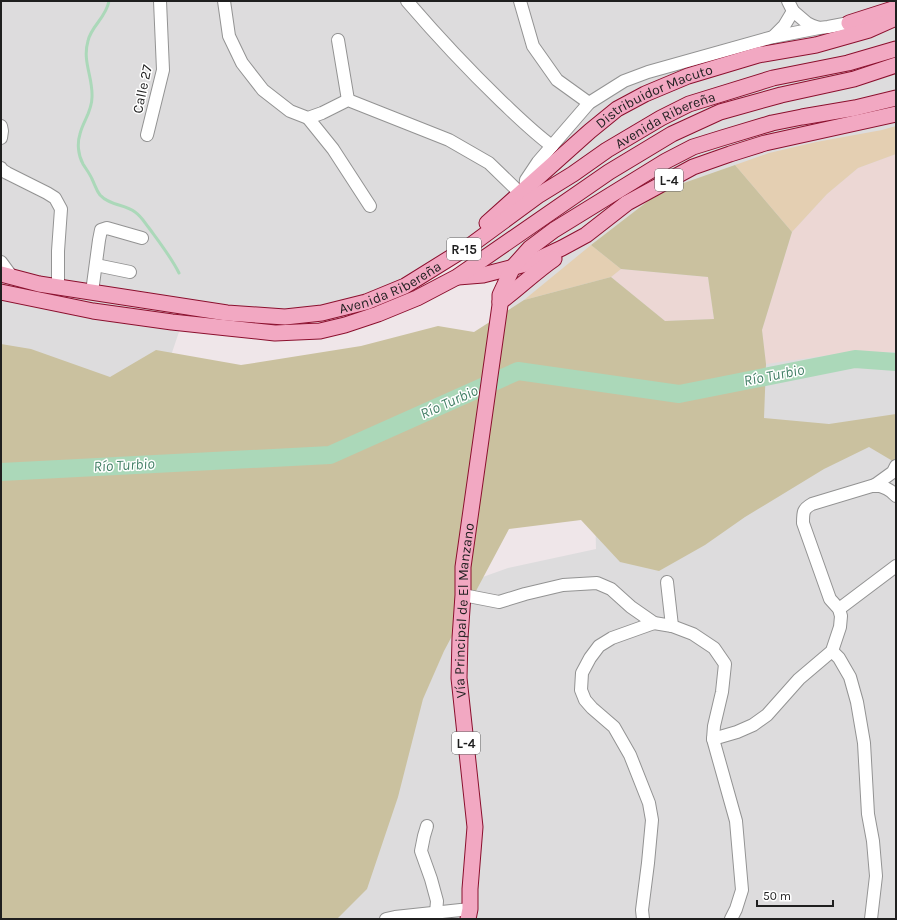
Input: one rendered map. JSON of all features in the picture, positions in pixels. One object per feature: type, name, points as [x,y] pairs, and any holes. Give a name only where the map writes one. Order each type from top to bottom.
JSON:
[{"type":"main road","points":[[849,23],[896,8]]},
{"type":"main road","name":"Distribuidor Macuto","points":[[457,253],[465,243],[590,131],[617,109],[645,94],[688,76],[758,56],[816,45],[869,30],[896,18]]},
{"type":"main road","name":"Avenida Ribereña","points":[[7,275],[39,284],[227,313],[285,317],[322,313],[366,302],[404,286],[470,245],[539,195],[573,174],[607,150],[661,118],[689,104],[773,78],[848,63],[896,49]]},
{"type":"main road","name":"Avenida Ribereña","points":[[1,292],[93,311],[179,323],[275,333],[320,331],[345,325],[378,314],[417,298],[457,277],[609,172],[672,134],[720,112],[780,95],[854,79],[896,65]]},
{"type":"main road","name":"Vía Principal de El Manzano","points":[[469,914],[475,827],[459,678],[463,567],[500,301],[513,267],[530,248],[554,230],[666,161],[694,147],[772,123],[855,108],[896,98]]},
{"type":"main road","name":"L-4","points":[[457,277],[483,275],[530,263],[586,235],[627,203],[693,167],[765,143],[896,114]]},
{"type":"main road","points":[[457,277],[487,281],[492,285],[500,301],[548,263],[575,245],[586,235]]},
{"type":"street","name":"Calle 27","points":[[147,135],[163,70],[160,1]]},
{"type":"street","points":[[224,1],[229,36],[242,63],[263,90],[290,111],[308,118],[333,149],[370,206]]},
{"type":"street","points":[[407,1],[477,78],[537,135],[552,146]]},
{"type":"street","points":[[520,1],[533,46],[557,80],[589,103]]},
{"type":"street","points":[[773,37],[784,26],[790,6],[807,23],[819,28]]},
{"type":"street","points":[[308,118],[348,100],[448,140],[489,163],[522,191],[531,171],[589,103],[624,81],[648,72],[773,37],[849,23],[869,30]]},
{"type":"street","points":[[338,40],[348,100]]},
{"type":"street","points":[[666,85],[688,62]]},
{"type":"street","points":[[1,126],[1,138]]},
{"type":"street","points":[[1,168],[7,173],[55,198],[61,209],[58,251],[58,287]]},
{"type":"street","points":[[92,292],[100,230],[107,228],[142,238]]},
{"type":"street","points":[[1,262],[7,275]]},
{"type":"street","points":[[96,266],[130,272]]},
{"type":"street","points":[[713,739],[737,732],[753,725],[767,715],[799,679],[832,651],[840,626],[841,616],[839,609],[830,599],[802,523],[805,508],[812,504],[875,485],[893,472],[896,466]]},
{"type":"street","points":[[875,485],[883,486],[892,491],[896,496]]},
{"type":"street","points":[[839,609],[896,566]]},
{"type":"street","points":[[668,582],[672,626]]},
{"type":"street","points":[[463,595],[499,602],[525,594],[563,586],[597,583],[611,589],[654,623],[672,626],[693,634],[714,648],[725,664],[722,692],[714,726],[713,739],[736,821],[742,890],[734,914],[745,919]]},
{"type":"street","points":[[643,919],[642,910],[652,820],[650,803],[630,755],[614,727],[585,700],[581,690],[582,674],[590,658],[599,646],[612,638],[654,623]]},
{"type":"street","points":[[832,651],[839,658],[850,677],[857,702],[864,743],[868,814],[873,841],[876,876],[871,919]]},
{"type":"street","points":[[427,826],[421,851],[437,901],[436,913]]},
{"type":"street","points":[[393,918],[436,913],[469,914]]},
{"type":"shaded area","points":[[1,1],[896,1],[896,919],[326,919],[438,593],[508,568],[596,549],[593,425],[523,334],[475,235],[401,282],[315,312],[187,308],[149,421],[1,379]]},
{"type":"shaded area","points":[[896,126],[896,154],[858,168],[827,194],[792,232],[735,165],[769,153]]},
{"type":"shaded area","points":[[896,154],[896,352],[844,353],[766,364],[762,330],[792,232],[827,194],[858,168]]},
{"type":"shaded area","points":[[735,165],[792,232],[762,330],[766,364],[764,418],[829,424],[896,414],[896,463],[869,447],[824,469],[745,517],[705,545],[659,571],[620,562],[581,520],[509,529],[444,651],[423,699],[398,797],[367,889],[337,919],[1,919],[1,344],[31,349],[110,377],[156,350],[241,365],[361,346],[438,326],[474,332],[524,300],[611,277],[665,321],[714,319],[708,277],[621,269],[591,245],[661,191]]},
{"type":"shaded area","points":[[591,245],[621,269],[611,277],[524,300]]},
{"type":"shaded area","points":[[621,269],[708,277],[714,319],[665,321],[611,277]]},
{"type":"waterway","points":[[109,1],[105,12],[92,31],[86,48],[92,90],[92,102],[81,129],[78,141],[80,157],[100,195],[104,199],[131,209],[139,215],[165,250],[179,273]]},
{"type":"waterway","name":"Río Turbio","points":[[1,472],[330,455],[518,371],[679,394],[855,359],[896,362]]}]
